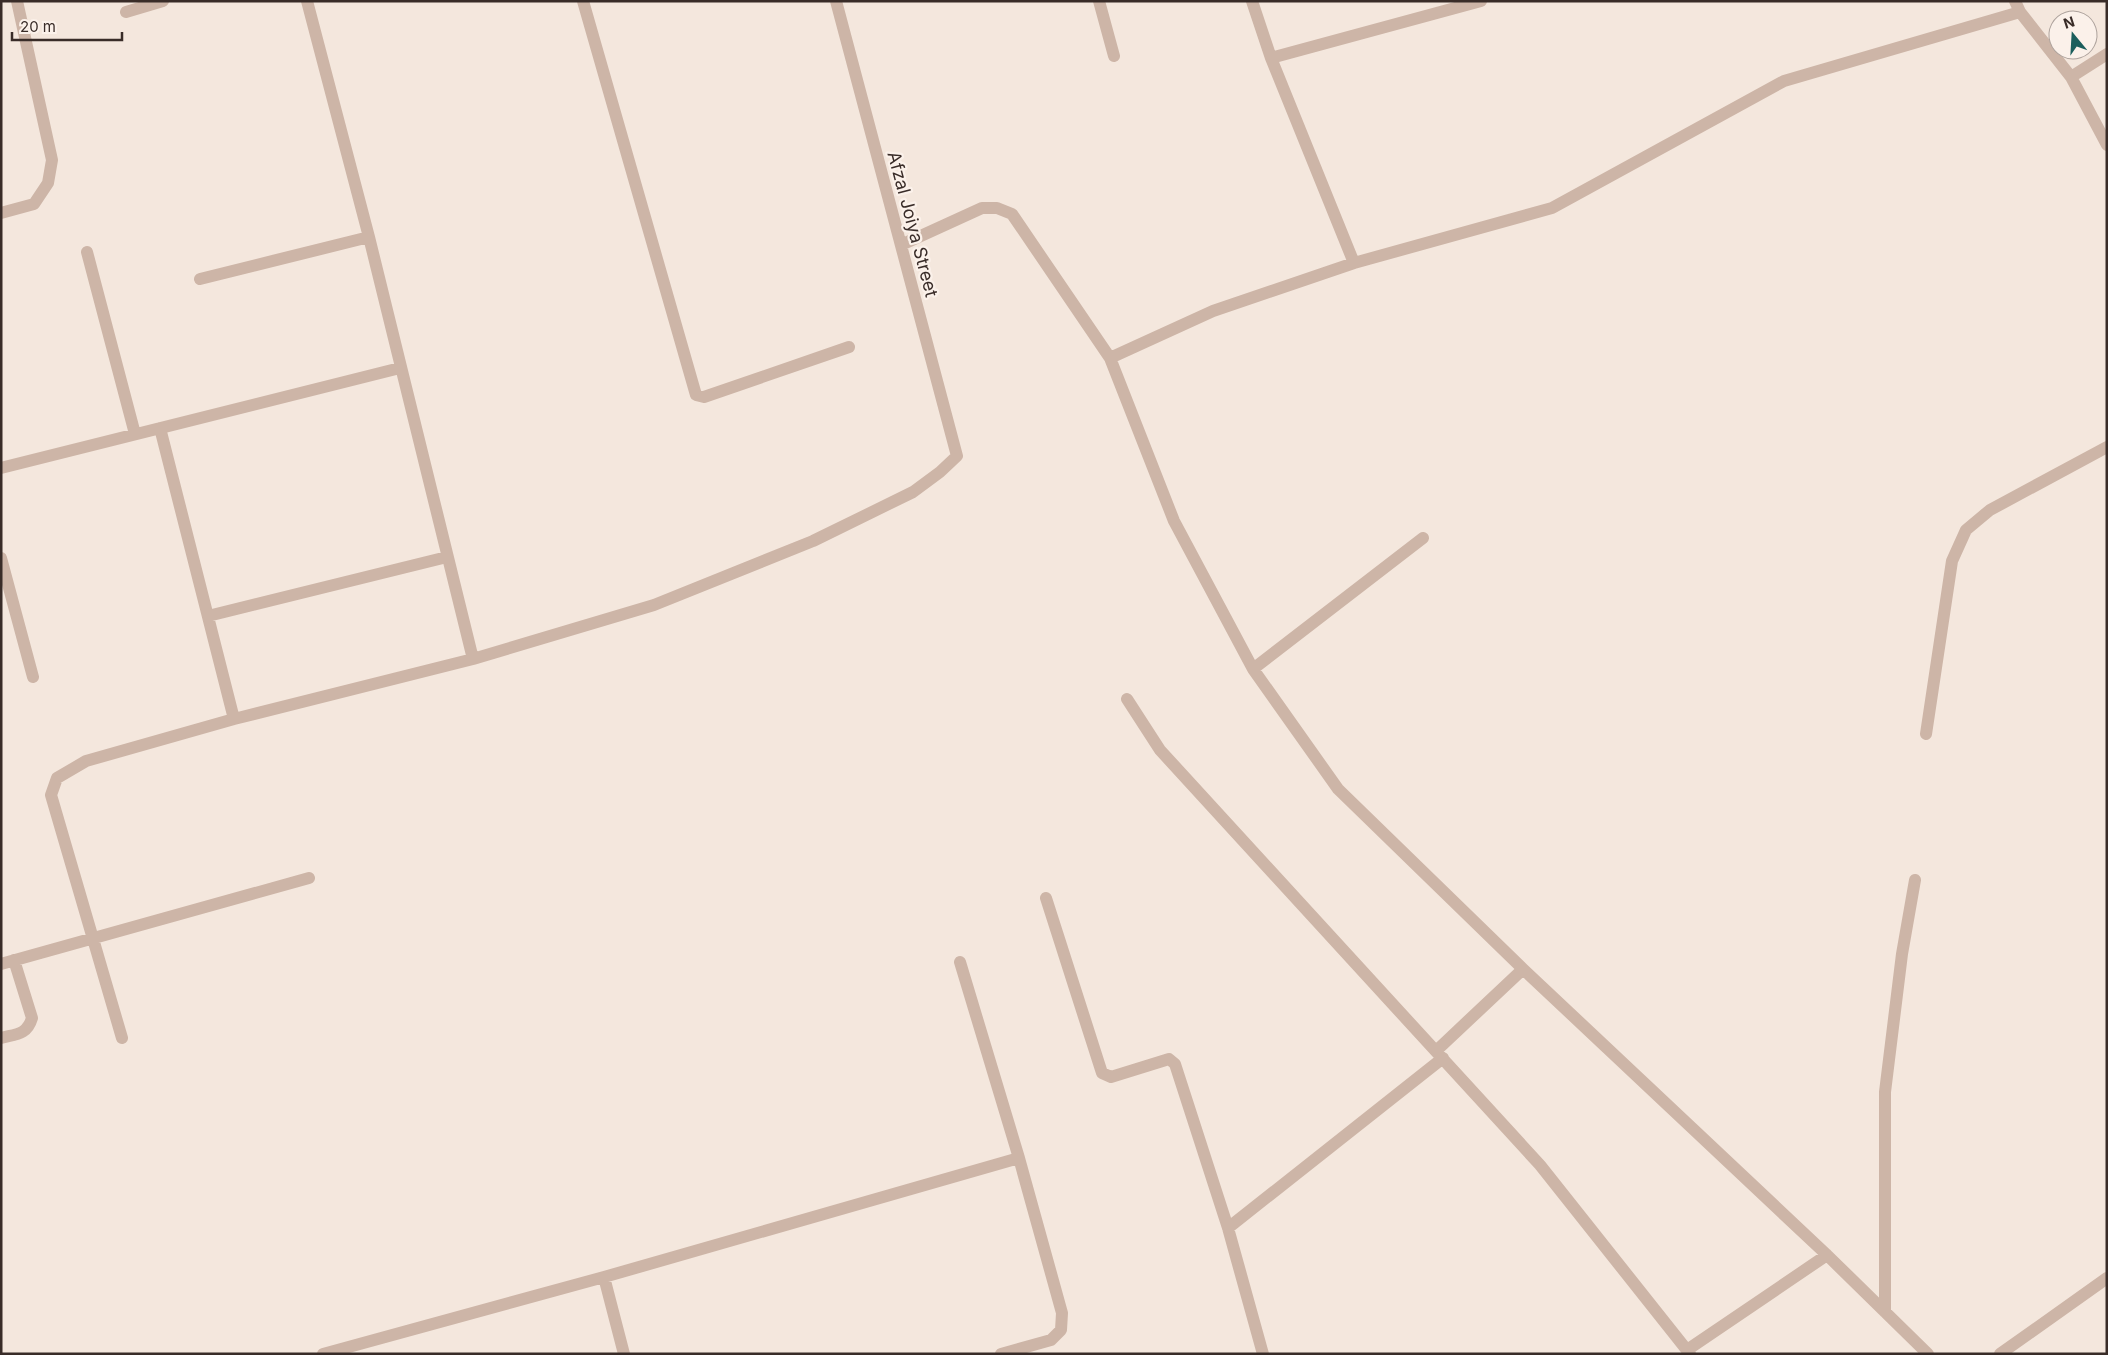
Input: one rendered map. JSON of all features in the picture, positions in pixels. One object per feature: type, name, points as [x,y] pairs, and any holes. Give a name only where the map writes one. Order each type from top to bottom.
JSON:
[{"type":"street","points":[[1,213],[34,204],[48,183],[52,160],[17,1]]},
{"type":"street","points":[[126,12],[163,1]]},
{"type":"street","points":[[122,1038],[51,795],[57,778],[86,760],[234,719],[474,659],[447,557],[369,237],[307,1]]},
{"type":"street","points":[[583,1],[696,396],[704,397],[849,347]]},
{"type":"street","name":"Afzal Joiya Street","points":[[474,659],[654,605],[813,541],[913,492],[940,472],[957,456],[836,1]]},
{"type":"street","points":[[1099,1],[1114,56]]},
{"type":"street","points":[[1252,1],[1272,58],[1354,263]]},
{"type":"street","points":[[1272,58],[1481,1]]},
{"type":"street","points":[[1110,358],[1213,311],[1354,263],[1552,208],[1784,81],[2018,7],[2071,77],[2107,145]]},
{"type":"street","points":[[2071,77],[2107,54]]},
{"type":"street","points":[[901,245],[982,208],[997,208],[1012,214],[1110,358],[1174,521],[1253,669],[1338,790],[1523,969],[1827,1254],[1928,1354]]},
{"type":"street","points":[[200,280],[369,237]]},
{"type":"street","points":[[87,252],[135,434]]},
{"type":"street","points":[[1,468],[400,368]]},
{"type":"street","points":[[160,428],[234,719]]},
{"type":"street","points":[[1926,734],[1952,561],[1966,530],[1990,510],[2107,446]]},
{"type":"street","points":[[1253,669],[1424,538]]},
{"type":"street","points":[[208,616],[447,557]]},
{"type":"street","points":[[1,558],[33,677]]},
{"type":"street","points":[[1127,700],[1160,750],[1540,1164],[1688,1352],[1827,1254]]},
{"type":"street","points":[[1,964],[309,878]]},
{"type":"street","points":[[1885,1312],[1884,1092],[1902,954],[1915,880]]},
{"type":"street","points":[[1046,898],[1102,1073],[1111,1077],[1169,1059],[1173,1061],[1228,1228],[1263,1354]]},
{"type":"street","points":[[1,1038],[24,1032],[29,1027],[32,1018],[14,960]]},
{"type":"street","points":[[960,962],[1019,1158],[1062,1313],[1061,1330],[1051,1340],[1001,1354]]},
{"type":"street","points":[[1228,1228],[1440,1054],[1523,969]]},
{"type":"street","points":[[323,1354],[604,1277],[1019,1158]]},
{"type":"street","points":[[604,1277],[624,1354]]},
{"type":"street","points":[[2000,1354],[2107,1278]]}]
